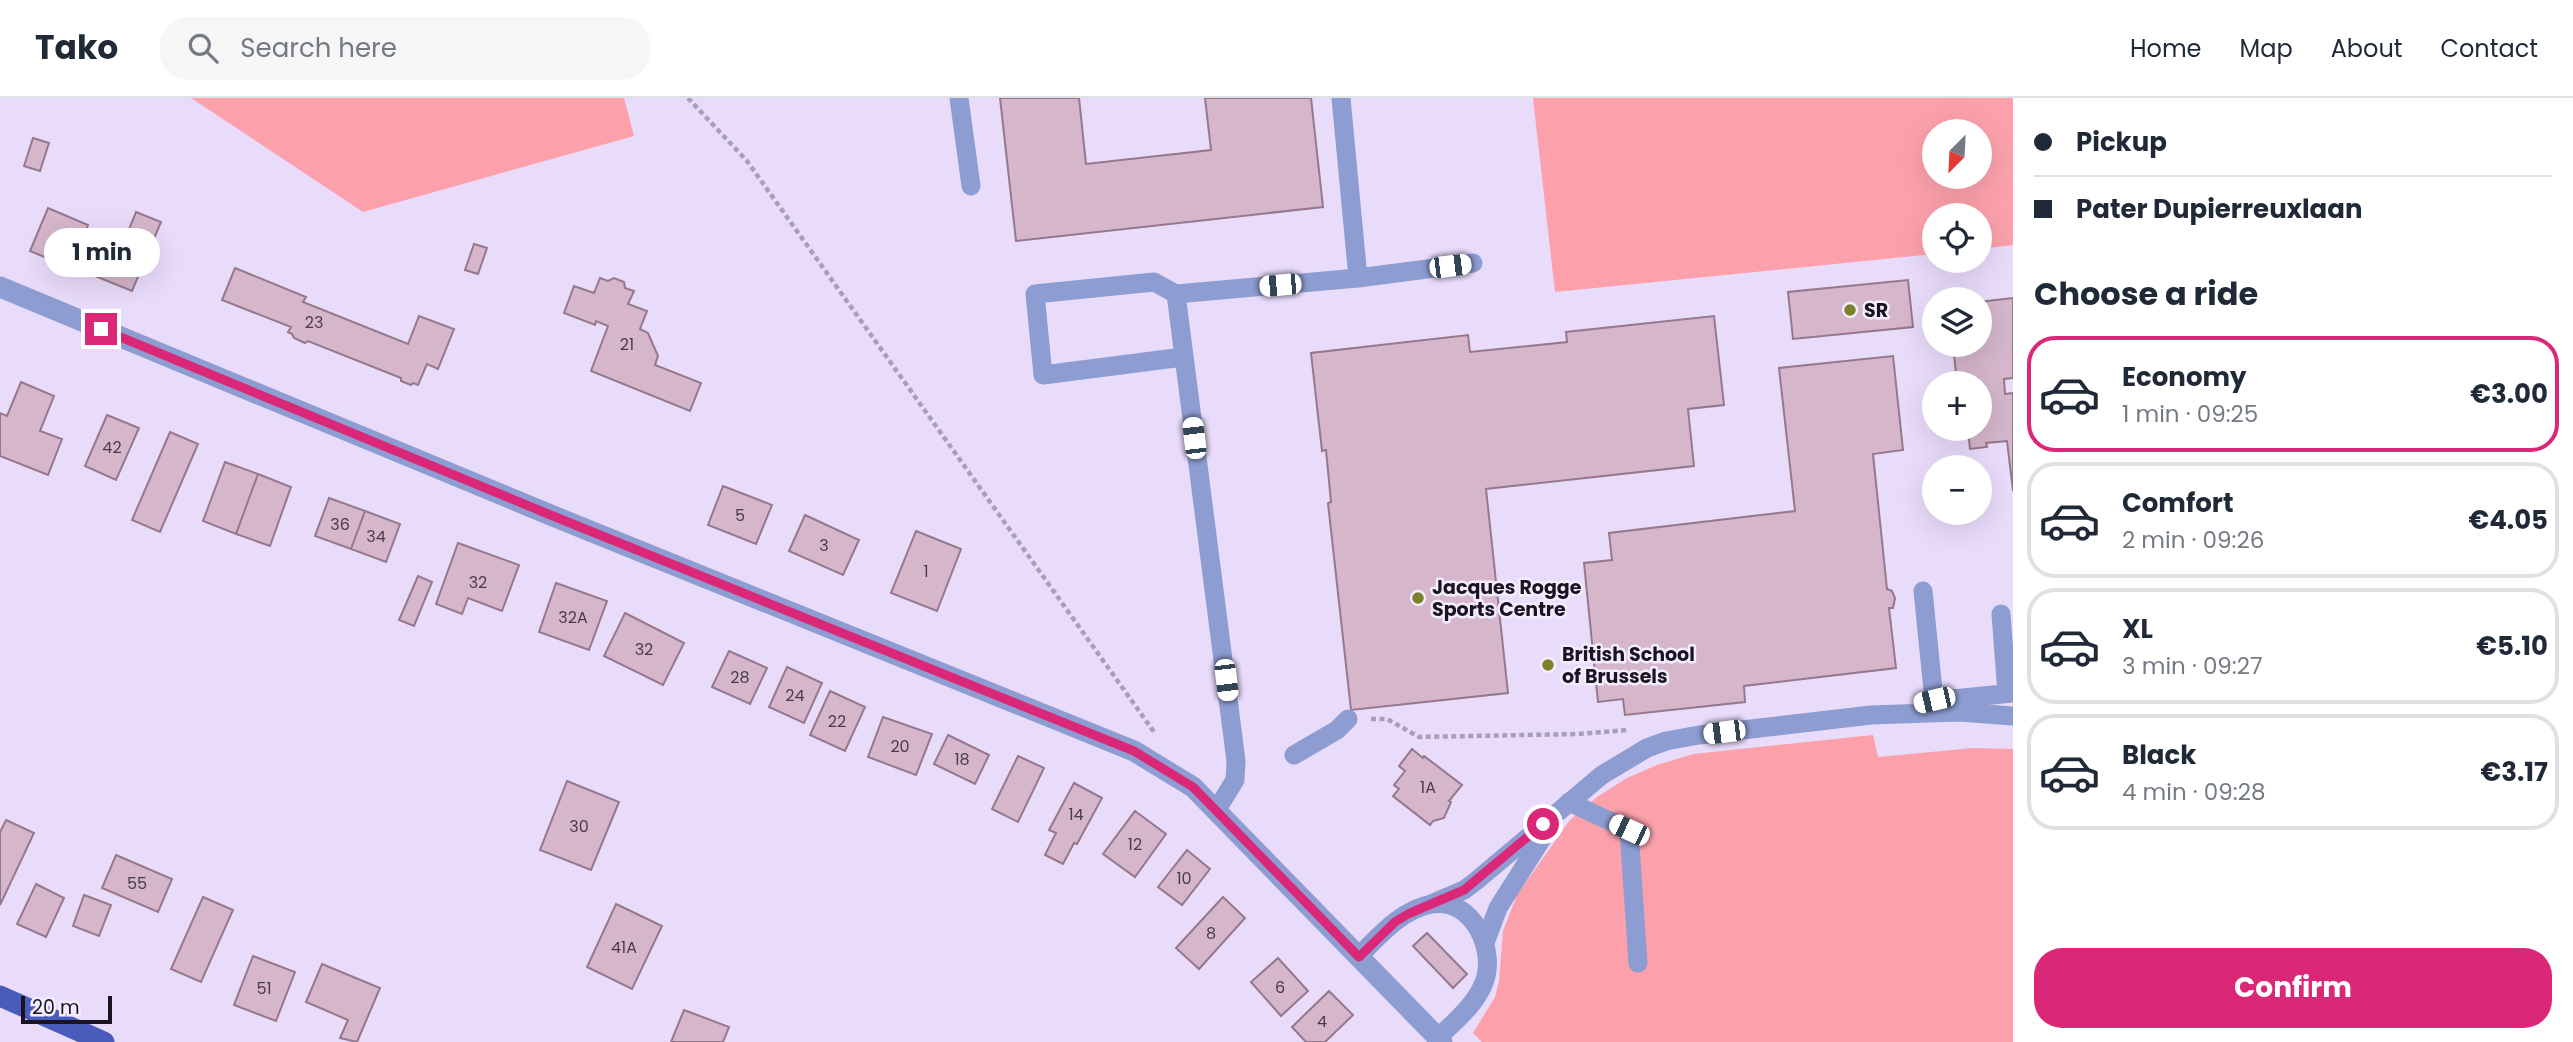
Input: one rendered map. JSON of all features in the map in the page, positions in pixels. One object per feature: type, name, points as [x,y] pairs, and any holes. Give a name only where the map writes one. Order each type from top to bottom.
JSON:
[{"type":"main road","points":[[0,996],[104,1042]]},
{"type":"street","points":[[0,287],[553,516],[1134,751],[1193,787],[1440,1040]]},
{"type":"lane","points":[[959,98],[971,186]]},
{"type":"lane","points":[[1341,98],[1357,278]]},
{"type":"lane","points":[[1183,357],[1043,376],[1035,294],[1154,282],[1176,294],[1357,278],[1473,263]]},
{"type":"lane","points":[[1176,294],[1236,761],[1235,780],[1216,811]]},
{"type":"lane","points":[[1923,591],[1934,700]]},
{"type":"lane","points":[[1871,715],[1934,700],[2010,693],[2001,614]]},
{"type":"lane","points":[[1359,957],[1395,922],[1464,890],[1585,788],[1627,758],[1666,741],[1871,715],[1959,712],[2013,716]]},
{"type":"lane","points":[[1294,755],[1337,730],[1348,719]]},
{"type":"lane","points":[[1485,943],[1499,908],[1564,806]]},
{"type":"lane","points":[[1564,806],[1629,830],[1638,963]]},
{"type":"lane","points":[[1431,904],[1450,905],[1459,909],[1475,924],[1482,933],[1488,963],[1485,982],[1472,1004],[1440,1040]]},
{"type":"path","points":[[688,98],[747,161],[1160,741]]},
{"type":"path","points":[[1348,719],[1387,719],[1419,737],[1579,734],[1637,729]]},
{"type":"shaded area","points":[[191,98],[624,98],[634,136],[363,212]]},
{"type":"shaded area","points":[[1533,98],[2013,98],[2013,245],[1992,247],[1992,203],[1922,203],[1922,255],[1555,292]]},
{"type":"shaded area","points":[[1873,735],[1878,757],[1973,748],[2013,749],[2013,1042],[1482,1042],[1473,1033],[1495,997],[1503,931],[1517,895],[1570,820],[1597,797],[1627,778],[1693,754]]},
{"type":"building","points":[[1000,98],[1079,98],[1086,164],[1211,150],[1205,98],[1311,98],[1323,207],[1016,241]]},
{"type":"building","points":[[33,138],[49,143],[40,171],[24,166]]},
{"type":"building","points":[[48,208],[88,225],[71,268],[30,251]]},
{"type":"building","points":[[136,212],[161,222],[132,291],[85,272],[103,229],[125,239]]},
{"type":"building","points":[[474,244],[487,248],[478,274],[465,270]]},
{"type":"building","points":[[235,268],[306,297],[303,302],[408,344],[419,316],[454,329],[438,369],[427,364],[418,385],[411,385],[401,381],[401,378],[308,341],[305,343],[288,332],[291,327],[222,300]]},
{"type":"building","points":[[600,278],[608,281],[614,278],[624,282],[625,288],[634,291],[628,304],[647,311],[640,329],[648,333],[658,356],[655,365],[701,383],[690,411],[591,371],[608,326],[596,321],[595,325],[564,313],[574,286],[594,293]]},
{"type":"building","name":"SR","points":[[1908,280],[1913,327],[1793,339],[1788,292]]},
{"type":"building","points":[[2013,298],[2013,378],[2004,379],[2005,394],[2013,393],[2013,491],[2007,441],[1986,443],[1987,447],[1970,449],[1969,441],[1992,441],[1992,371],[1956,371],[1954,357],[1992,357],[1992,300]]},
{"type":"building","name":"Jacques Rogge Sports Centre","points":[[1714,316],[1724,405],[1688,409],[1694,466],[1486,489],[1508,693],[1351,710],[1328,503],[1331,502],[1326,450],[1322,451],[1311,353],[1468,335],[1470,352],[1567,342],[1566,332]]},
{"type":"building","points":[[1893,356],[1903,450],[1873,454],[1887,589],[1892,591],[1895,598],[1893,608],[1889,608],[1896,668],[1744,686],[1745,702],[1625,715],[1623,699],[1598,702],[1584,563],[1612,560],[1609,533],[1795,511],[1779,368]]},
{"type":"building","points":[[21,382],[54,396],[40,431],[62,439],[48,475],[0,456],[0,413],[7,416]]},
{"type":"building","points":[[107,415],[139,428],[116,480],[85,466]]},
{"type":"building","points":[[170,432],[198,444],[160,532],[132,520]]},
{"type":"building","points":[[225,462],[258,474],[236,534],[203,521]]},
{"type":"building","points":[[258,474],[291,487],[270,546],[236,534]]},
{"type":"building","points":[[723,486],[772,505],[756,544],[708,525]]},
{"type":"building","points":[[329,498],[365,511],[351,549],[315,536]]},
{"type":"building","points":[[365,511],[400,524],[386,562],[351,549]]},
{"type":"building","points":[[805,515],[859,540],[843,575],[789,551]]},
{"type":"building","points":[[916,531],[961,549],[937,611],[891,593]]},
{"type":"building","points":[[458,543],[519,565],[502,611],[468,598],[462,614],[436,604]]},
{"type":"building","points":[[418,576],[432,582],[414,626],[399,620]]},
{"type":"building","points":[[556,583],[607,601],[589,650],[539,632]]},
{"type":"building","points":[[625,613],[684,643],[663,685],[604,656]]},
{"type":"building","points":[[729,651],[767,668],[750,704],[712,687]]},
{"type":"building","points":[[787,667],[822,683],[804,723],[769,707]]},
{"type":"building","points":[[830,691],[865,707],[845,751],[810,735]]},
{"type":"building","points":[[883,717],[932,734],[916,775],[868,757]]},
{"type":"building","points":[[948,735],[989,755],[975,784],[934,764]]},
{"type":"building","points":[[1412,749],[1462,785],[1449,801],[1451,802],[1444,818],[1433,821],[1430,825],[1393,796],[1399,789],[1394,785],[1405,771],[1399,766]]},
{"type":"building","points":[[1018,756],[1044,768],[1018,822],[992,809]]},
{"type":"building","points":[[567,781],[619,802],[591,870],[540,850]]},
{"type":"building","points":[[1074,783],[1102,798],[1063,864],[1045,855],[1056,833],[1049,830]]},
{"type":"building","points":[[1135,811],[1166,834],[1135,877],[1103,854]]},
{"type":"building","points":[[6,820],[34,833],[0,905],[0,832]]},
{"type":"building","points":[[1187,850],[1210,869],[1182,905],[1158,887]]},
{"type":"building","points":[[116,855],[172,879],[158,912],[102,888]]},
{"type":"building","points":[[36,884],[64,898],[46,937],[17,924]]},
{"type":"building","points":[[84,895],[111,905],[99,936],[73,926]]},
{"type":"building","points":[[203,897],[233,910],[201,982],[171,969]]},
{"type":"building","points":[[1223,897],[1245,918],[1199,969],[1176,948]]},
{"type":"building","points":[[616,904],[662,926],[632,989],[587,967]]},
{"type":"building","points":[[1427,933],[1467,974],[1453,988],[1413,946]]},
{"type":"building","points":[[253,956],[295,972],[276,1021],[234,1005]]},
{"type":"building","points":[[1278,958],[1308,991],[1281,1016],[1251,982]]},
{"type":"building","points":[[322,964],[380,988],[357,1042],[340,1038],[348,1020],[306,1002]]},
{"type":"building","points":[[1329,991],[1353,1015],[1325,1042],[1306,1042],[1292,1027]]},
{"type":"building","points":[[684,1010],[729,1027],[723,1042],[671,1042]]},
{"type":"place","name":"SR","points":[[1850,310]]},
{"type":"place","name":"Jacques Rogge Sports Centre","points":[[1418,598]]},
{"type":"place","name":"British School of Brussels","points":[[1548,665]]},
{"type":"route","points":[[101,329],[553,516],[1134,751],[1193,787],[1359,957],[1395,922],[1464,890],[1543,824]]}]
